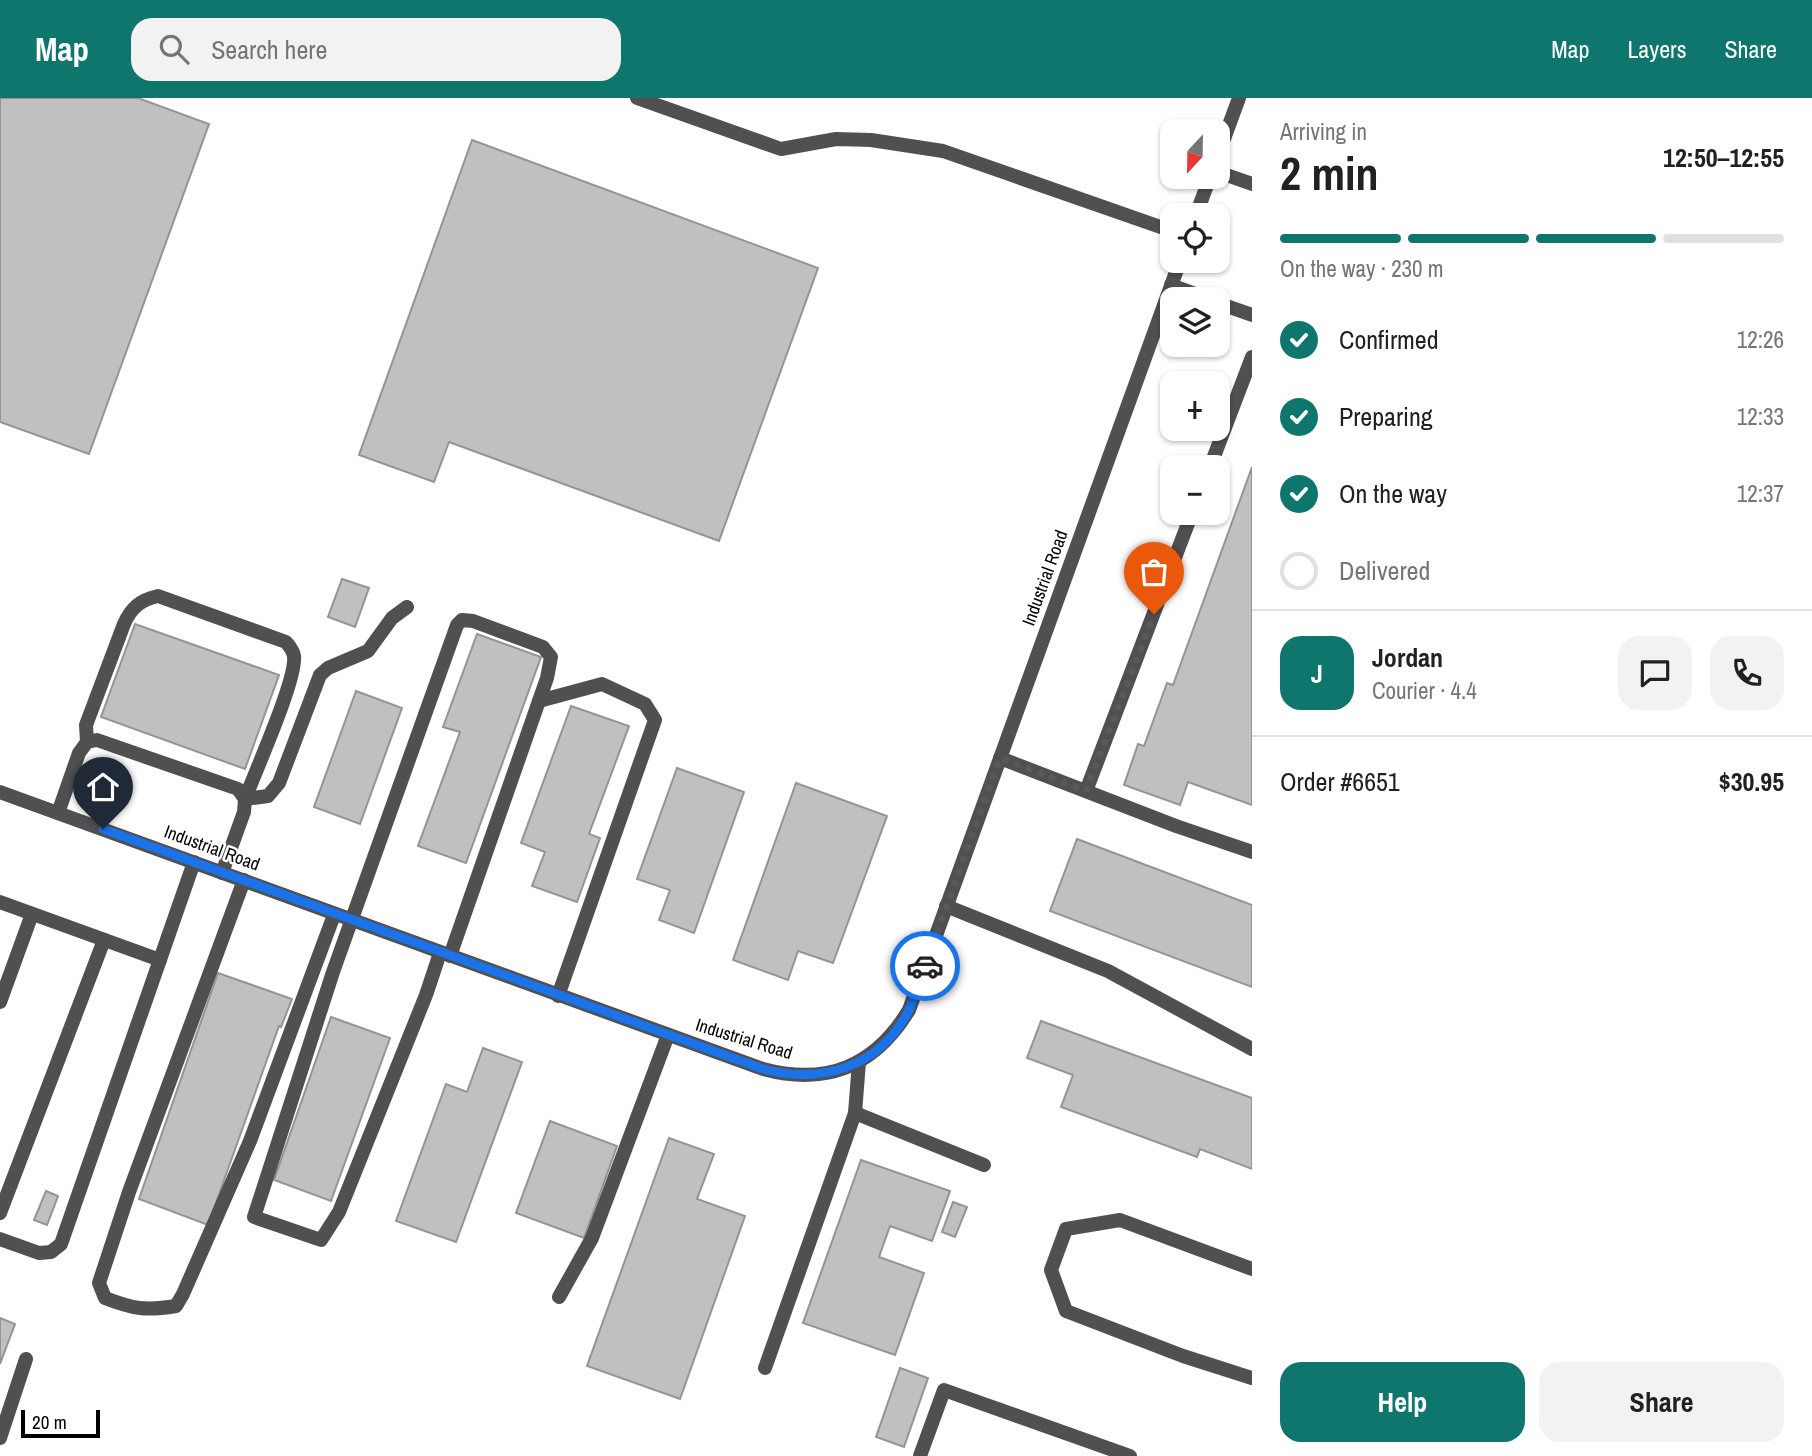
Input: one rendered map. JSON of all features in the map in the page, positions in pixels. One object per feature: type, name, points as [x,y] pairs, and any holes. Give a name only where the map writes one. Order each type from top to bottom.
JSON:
[{"type":"street","points":[[637,98],[781,149],[836,139],[871,140],[943,150],[1160,227]]},
{"type":"street","points":[[1230,122],[1239,98]]},
{"type":"street","points":[[1230,176],[1252,184]]},
{"type":"street","name":"Industrial Road","points":[[0,792],[558,996],[782,1074],[824,1074],[859,1062],[888,1040],[909,1010],[1176,273]]},
{"type":"street","points":[[1171,285],[1176,287]]},
{"type":"street","points":[[1230,307],[1252,315]]},
{"type":"street","points":[[1215,455],[1252,356]]},
{"type":"street","points":[[1086,791],[1187,525]]},
{"type":"street","points":[[58,813],[79,753],[87,742],[86,725],[124,624],[129,612],[146,598],[158,596],[286,642],[295,658],[290,681],[245,799],[244,812],[222,873]]},
{"type":"street","points":[[245,799],[268,796],[279,783],[320,675],[328,668],[368,651],[392,618],[407,607]]},
{"type":"street","points":[[462,620],[473,621],[543,647],[551,657],[539,701],[445,955],[339,1212],[321,1240],[254,1217],[332,972],[352,921],[457,625],[462,620]]},
{"type":"street","points":[[539,701],[602,684],[645,704],[655,720],[558,996]]},
{"type":"street","points":[[87,742],[97,740],[238,789],[245,799]]},
{"type":"street","points":[[1000,758],[1176,826],[1252,852]]},
{"type":"street","points":[[0,1239],[39,1253],[51,1252],[61,1244],[194,862]]},
{"type":"street","points":[[244,880],[129,1192],[99,1283],[105,1298],[148,1311],[176,1306],[250,1141],[334,915]]},
{"type":"street","points":[[0,902],[160,960]]},
{"type":"street","points":[[946,906],[1108,971],[1252,1049]]},
{"type":"street","points":[[0,1002],[32,914]]},
{"type":"street","points":[[0,1213],[104,940]]},
{"type":"street","points":[[559,1297],[592,1238],[668,1035]]},
{"type":"street","points":[[765,1368],[855,1113],[859,1062]]},
{"type":"street","points":[[855,1113],[984,1165]]},
{"type":"street","points":[[1252,1269],[1119,1220],[1066,1229],[1051,1270],[1066,1311],[1183,1356],[1252,1378]]},
{"type":"street","points":[[0,1438],[26,1359]]},
{"type":"street","points":[[920,1456],[944,1390],[1130,1456]]},
{"type":"building","points":[[0,98],[138,98],[209,124],[89,454],[0,422]]},
{"type":"building","points":[[472,140],[818,268],[719,541],[449,442],[434,482],[359,455]]},
{"type":"building","points":[[1252,467],[1252,805],[1188,782],[1180,805],[1124,785],[1138,744],[1144,746],[1167,683],[1173,685]]},
{"type":"building","points":[[342,579],[369,588],[355,627],[328,617]]},
{"type":"building","points":[[135,624],[279,675],[245,769],[101,717]]},
{"type":"building","points":[[477,634],[541,657],[466,863],[418,846],[460,732],[443,727]]},
{"type":"building","points":[[356,691],[402,708],[360,824],[314,807]]},
{"type":"building","points":[[571,706],[629,726],[589,834],[600,838],[577,902],[532,886],[545,852],[521,843]]},
{"type":"building","points":[[677,768],[744,792],[694,933],[659,920],[670,890],[637,879]]},
{"type":"building","points":[[796,783],[887,816],[833,963],[798,951],[788,980],[733,960]]},
{"type":"building","points":[[1077,839],[1252,905],[1252,987],[1050,911]]},
{"type":"building","points":[[218,973],[292,999],[281,1027],[279,1026],[208,1225],[139,1199]]},
{"type":"building","points":[[331,1017],[390,1038],[331,1201],[274,1180]]},
{"type":"building","points":[[1041,1021],[1252,1098],[1252,1169],[1200,1149],[1197,1157],[1061,1107],[1073,1075],[1027,1058]]},
{"type":"building","points":[[483,1048],[522,1062],[456,1242],[396,1221],[446,1084],[467,1092]]},
{"type":"building","points":[[550,1121],[617,1146],[584,1238],[516,1213]]},
{"type":"building","points":[[669,1138],[714,1154],[697,1199],[745,1216],[680,1399],[587,1366]]},
{"type":"building","points":[[861,1160],[950,1191],[932,1241],[890,1226],[879,1257],[924,1273],[895,1355],[803,1323]]},
{"type":"building","points":[[46,1191],[58,1196],[47,1225],[34,1220]]},
{"type":"building","points":[[953,1202],[967,1207],[955,1237],[942,1232]]},
{"type":"building","points":[[0,1318],[15,1324],[0,1364]]},
{"type":"building","points":[[900,1368],[928,1378],[904,1447],[876,1437]]},
{"type":"way so far","points":[[925,966],[1000,758],[1086,791],[1154,614]]},
{"type":"route","points":[[103,829],[334,915],[782,1074],[806,1076],[842,1070],[874,1052],[888,1040],[909,1010],[925,966]]}]
